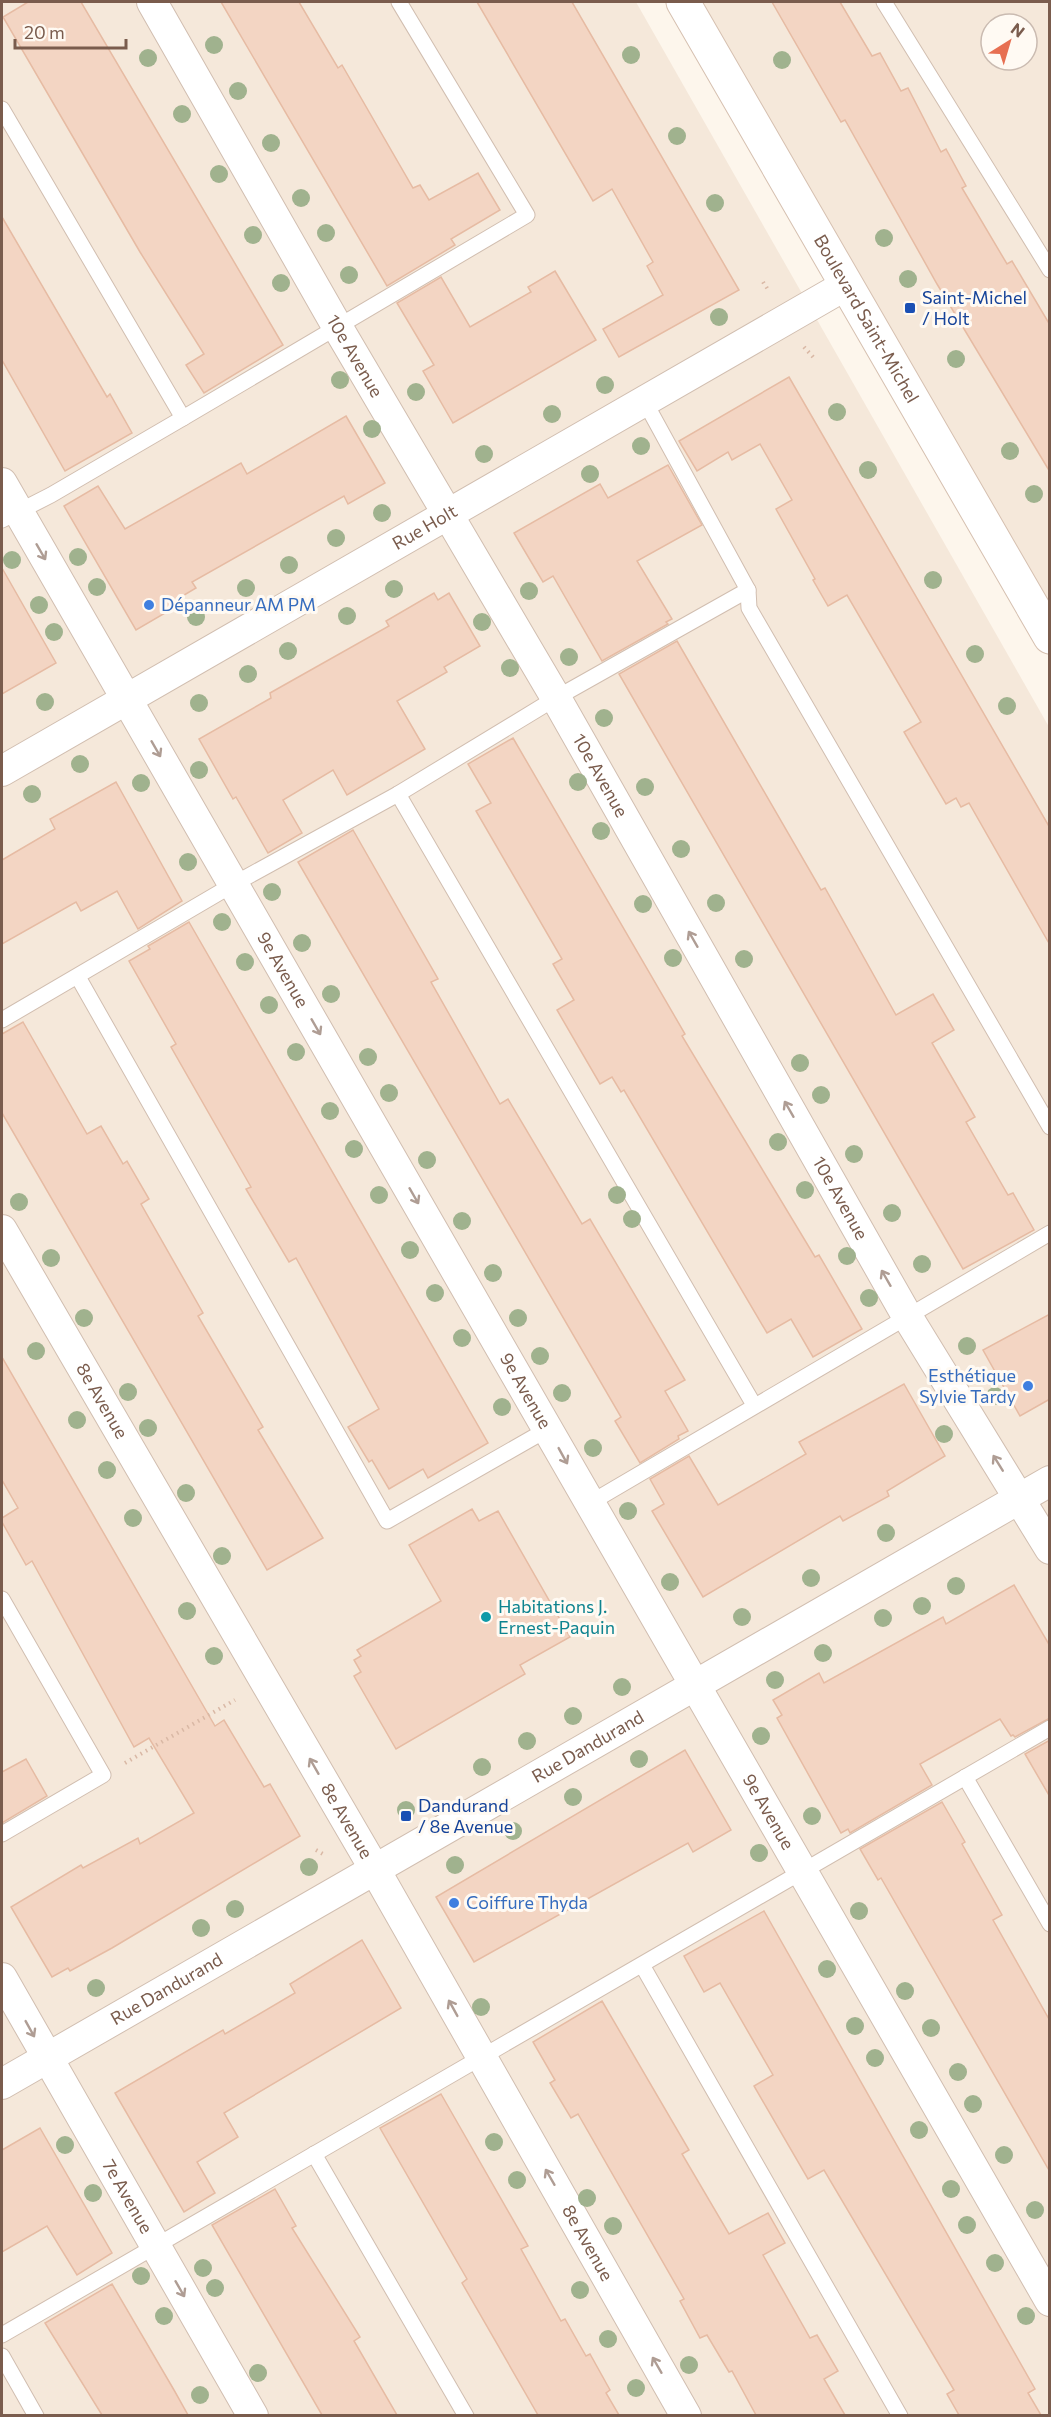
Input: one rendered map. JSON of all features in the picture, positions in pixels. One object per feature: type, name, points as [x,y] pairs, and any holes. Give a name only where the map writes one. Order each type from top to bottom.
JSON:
[{"type":"main road","name":"Boulevard Saint-Michel","points":[[683,2],[1050,637]]},
{"type":"street","name":"10e Avenue","points":[[152,2],[338,327],[556,698],[907,1316],[1050,1549]]},
{"type":"street","name":"Rue Holt","points":[[2,771],[846,285]]},
{"type":"street","name":"9e Avenue","points":[[2,483],[10,515],[127,698],[1050,2301]]},
{"type":"street","name":"8e Avenue","points":[[2,1230],[374,1868],[686,2415]]},
{"type":"street","name":"Rue Dandurand","points":[[2,2084],[1050,1481]]},
{"type":"street","name":"7e Avenue","points":[[2,1978],[253,2415]]},
{"type":"lane","points":[[10,515],[183,418],[527,215],[399,2]]},
{"type":"lane","points":[[884,2],[1050,270]]},
{"type":"lane","points":[[2,108],[183,418]]},
{"type":"lane","points":[[645,402],[748,590],[748,608],[1050,1127]]},
{"type":"lane","points":[[2,1020],[234,884],[398,794],[556,698],[748,590]]},
{"type":"lane","points":[[398,794],[754,1406]]},
{"type":"lane","points":[[78,977],[387,1521],[548,1429]]},
{"type":"lane","points":[[590,1503],[1050,1233]]},
{"type":"lane","points":[[2,1599],[103,1775],[2,1834]]},
{"type":"lane","points":[[2,2335],[1050,1728]]},
{"type":"lane","points":[[965,1778],[1050,1924]]},
{"type":"lane","points":[[642,1965],[900,2415]]},
{"type":"lane","points":[[314,2154],[466,2415]]},
{"type":"lane","points":[[2,2356],[36,2415]]},
{"type":"path","points":[[804,346],[814,358]]},
{"type":"path","points":[[103,1775],[265,1683]]},
{"type":"path","points":[[316,1850],[323,1854]]},
{"type":"shaded area","points":[[2,2],[636,2],[1049,727],[1049,2415],[2,2416]]},
{"type":"shaded area","points":[[698,2],[1049,2],[1049,620]]},
{"type":"building","points":[[28,2],[81,2],[283,345],[204,393],[186,365],[204,354],[140,252],[3,17]]},
{"type":"building","points":[[221,2],[299,2],[338,68],[342,65],[413,188],[420,185],[429,200],[478,173],[500,210],[451,239],[455,245],[387,286]]},
{"type":"building","points":[[477,2],[572,2],[739,290],[619,357],[603,329],[663,295],[647,266],[653,262],[612,189],[593,201]]},
{"type":"building","points":[[772,2],[840,2],[872,56],[880,53],[901,91],[908,88],[941,152],[946,149],[966,186],[962,188],[1007,264],[1012,261],[1050,325],[1050,472],[937,284],[845,120],[841,122]]},
{"type":"building","points":[[2,217],[107,397],[110,394],[132,433],[65,471],[2,360]]},
{"type":"building","points":[[555,271],[596,340],[453,423],[423,371],[434,365],[397,303],[441,277],[470,327],[531,292],[528,287]]},
{"type":"building","points":[[789,377],[1050,828],[1050,945],[969,803],[961,807],[956,798],[946,804],[904,732],[921,722],[847,595],[828,606],[776,509],[792,500],[760,444],[732,460],[728,452],[697,471],[679,441]]},
{"type":"building","points":[[346,416],[385,483],[348,504],[344,496],[192,582],[196,588],[169,604],[172,609],[136,630],[64,506],[98,486],[125,529],[241,463],[247,474]]},
{"type":"building","points":[[668,465],[702,525],[637,561],[672,619],[666,622],[668,624],[602,661],[553,576],[543,582],[514,533],[600,484],[608,498]]},
{"type":"building","points":[[2,568],[56,663],[2,694]]},
{"type":"building","points":[[434,593],[438,600],[449,593],[480,646],[444,667],[447,672],[397,701],[425,749],[347,795],[333,770],[283,800],[302,833],[268,853],[236,797],[233,799],[199,739],[271,698],[270,693],[389,626],[386,621]]},
{"type":"building","points":[[677,641],[821,890],[825,888],[896,1015],[933,994],[954,1030],[932,1043],[975,1117],[966,1122],[1008,1195],[1013,1193],[1034,1230],[963,1269],[619,674]]},
{"type":"building","points":[[513,738],[685,1034],[682,1036],[815,1257],[819,1255],[862,1329],[813,1357],[791,1319],[767,1333],[624,1090],[621,1092],[612,1077],[600,1084],[557,1010],[574,1000],[553,964],[562,959],[476,811],[491,803],[468,764]]},
{"type":"building","points":[[116,782],[182,901],[138,929],[117,891],[81,911],[76,902],[2,944],[2,860],[55,829],[50,819]]},
{"type":"building","points":[[353,830],[438,979],[431,982],[500,1104],[508,1099],[582,1224],[590,1219],[685,1380],[665,1391],[688,1431],[640,1463],[615,1421],[621,1417],[298,862]]},
{"type":"building","points":[[189,922],[488,1443],[428,1478],[423,1469],[389,1489],[372,1460],[369,1462],[348,1427],[379,1409],[296,1258],[289,1262],[246,1189],[251,1187],[171,1047],[176,1044],[129,961],[150,949],[148,946]]},
{"type":"building","points":[[23,1022],[87,1134],[101,1126],[123,1164],[127,1161],[149,1199],[141,1204],[203,1313],[198,1316],[263,1427],[258,1430],[323,1538],[267,1570],[2,1113],[2,1034]]},
{"type":"building","points":[[1050,1314],[1050,1399],[1020,1416],[983,1350]]},
{"type":"building","points":[[2,1357],[215,1726],[224,1720],[264,1787],[270,1784],[300,1836],[112,1948],[70,1971],[68,1968],[52,1977],[11,1907],[81,1865],[83,1868],[138,1838],[140,1844],[194,1813],[149,1738],[134,1747],[32,1561],[26,1565],[2,1522],[2,1518],[18,1508],[2,1480]]},
{"type":"building","points":[[904,1384],[945,1456],[887,1491],[889,1496],[843,1521],[840,1516],[703,1597],[652,1511],[664,1504],[650,1479],[689,1456],[718,1505],[806,1454],[799,1442]]},
{"type":"building","name":"Habitations J. Ernest-Paquin","points":[[472,1509],[479,1521],[498,1511],[570,1637],[520,1665],[525,1674],[396,1749],[354,1676],[361,1672],[354,1660],[361,1656],[357,1650],[441,1601],[409,1545]]},
{"type":"building","points":[[1014,1585],[1050,1646],[1050,1718],[1015,1737],[1011,1736],[1000,1719],[920,1764],[932,1785],[850,1833],[848,1829],[841,1833],[777,1718],[782,1715],[773,1700],[819,1673],[824,1683],[943,1617],[946,1624]]},
{"type":"building","points":[[1050,1740],[1050,1797],[1025,1754]]},
{"type":"building","points":[[685,1750],[731,1830],[693,1852],[688,1843],[474,1962],[436,1897]]},
{"type":"building","points":[[26,1759],[47,1796],[2,1823],[2,1772]]},
{"type":"building","points":[[942,1802],[965,1842],[962,1844],[1002,1915],[993,1920],[1050,2021],[1050,2172],[881,1878],[878,1880],[860,1849]]},
{"type":"building","points":[[764,1911],[1035,2389],[1028,2393],[1041,2415],[959,2415],[947,2394],[954,2390],[824,2170],[808,2179],[754,2086],[773,2075],[720,1983],[704,1992],[684,1956]]},
{"type":"building","points":[[362,1940],[401,2008],[224,2113],[238,2137],[197,2162],[215,2193],[184,2212],[115,2093],[223,2030],[225,2034],[295,1993],[290,1984]]},
{"type":"building","points":[[602,2001],[689,2150],[682,2154],[729,2234],[768,2213],[785,2243],[763,2255],[810,2338],[817,2335],[838,2371],[824,2379],[845,2415],[756,2415],[732,2371],[729,2372],[707,2335],[700,2338],[680,2301],[684,2299],[578,2114],[571,2118],[550,2083],[555,2080],[533,2042]]},
{"type":"building","points":[[441,2094],[528,2246],[521,2249],[561,2321],[565,2319],[586,2356],[590,2354],[610,2390],[606,2393],[619,2415],[538,2415],[462,2283],[467,2279],[380,2128]]},
{"type":"building","points":[[40,2128],[112,2253],[77,2275],[47,2226],[2,2252],[2,2150]]},
{"type":"building","points":[[275,2189],[296,2226],[292,2228],[360,2337],[354,2341],[397,2415],[322,2415],[212,2225]]},
{"type":"building","points":[[112,2284],[188,2415],[102,2415],[45,2323]]},
{"type":"place","name":"Saint-Michel / Holt","points":[[910,308]]},
{"type":"place","name":"Dépanneur AM PM","points":[[149,605]]},
{"type":"place","name":"Esthétique Sylvie Tardy","points":[[1028,1386]]},
{"type":"place","name":"Habitations J. Ernest-Paquin","points":[[486,1617]]},
{"type":"place","name":"Dandurand / 8e Avenue","points":[[406,1816]]},
{"type":"place","name":"Coiffure Thyda","points":[[454,1903]]}]
